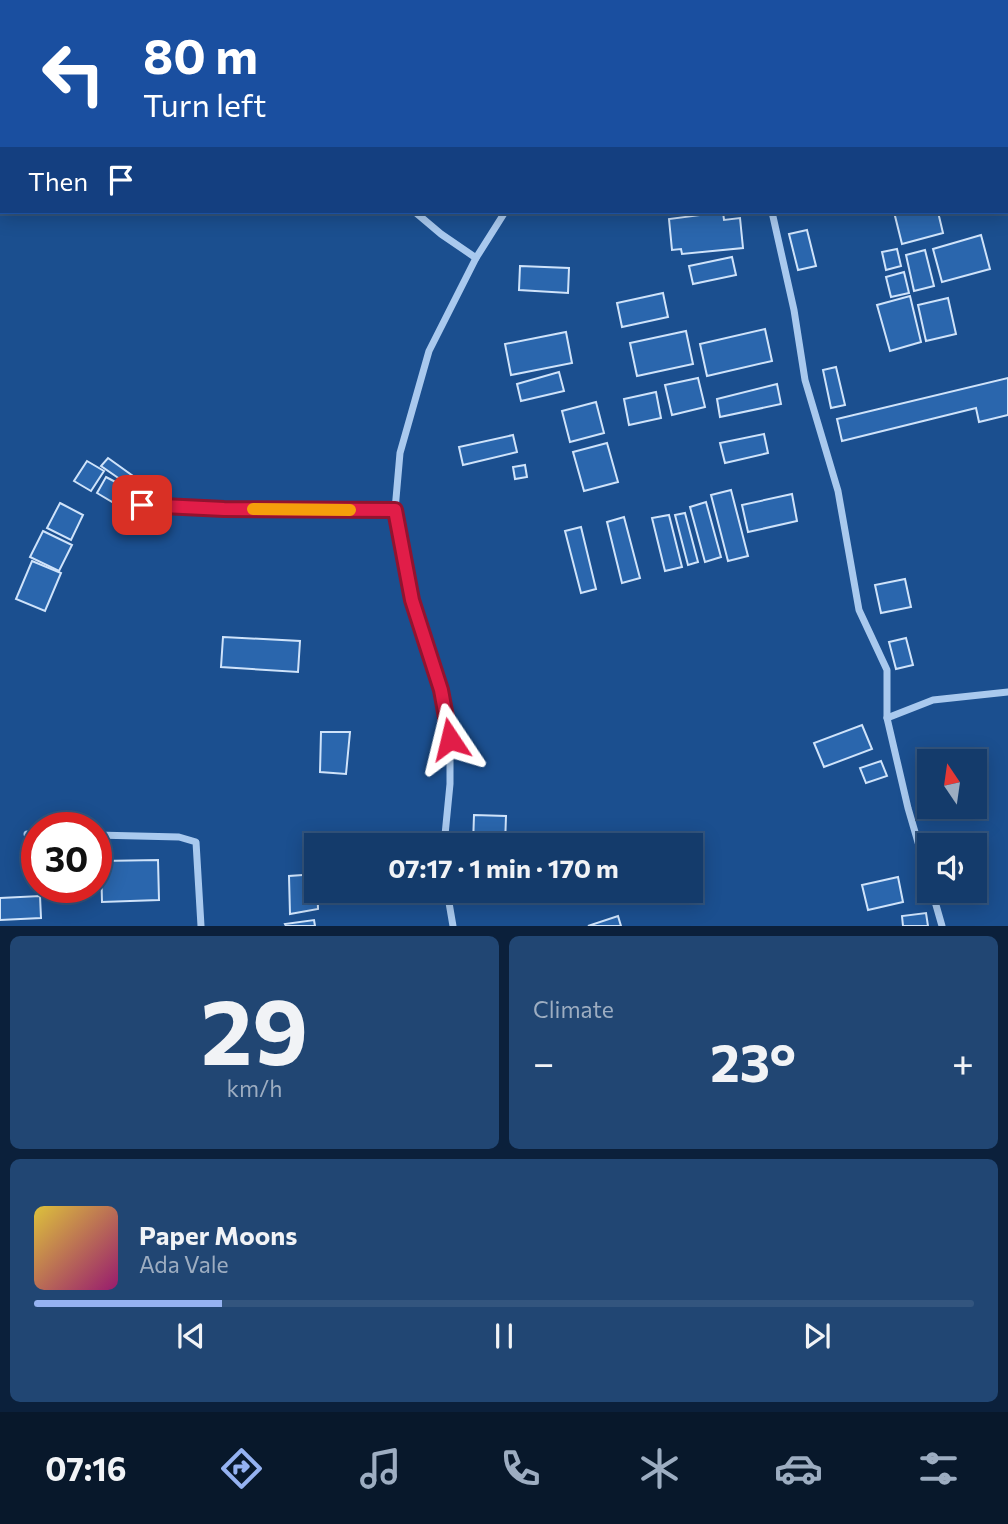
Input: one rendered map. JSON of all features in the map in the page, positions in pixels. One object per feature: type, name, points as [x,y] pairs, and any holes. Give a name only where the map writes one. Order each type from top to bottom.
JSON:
[{"type":"street","points":[[417,214],[476,258]]},
{"type":"street","points":[[445,833],[450,784],[450,739],[441,690],[412,600],[395,510],[400,453],[429,351],[476,258],[504,214]]},
{"type":"street","points":[[772,214],[794,310],[805,380],[838,491],[859,610],[887,670],[887,718],[917,839]]},
{"type":"street","points":[[142,505],[224,509],[395,510]]},
{"type":"street","points":[[887,718],[933,700],[1008,692]]},
{"type":"street","points":[[112,835],[178,836],[196,842],[201,926]]},
{"type":"street","points":[[449,903],[453,926]]},
{"type":"street","points":[[935,903],[942,926]]},
{"type":"building","points":[[708,214],[723,214],[724,220],[740,218],[743,248],[682,254],[681,249],[672,250],[669,219]]},
{"type":"building","points":[[894,214],[938,214],[943,233],[902,244]]},
{"type":"building","points":[[807,230],[816,266],[798,270],[789,234]]},
{"type":"building","points":[[981,235],[990,269],[942,282],[933,249]]},
{"type":"building","points":[[897,249],[901,266],[886,270],[882,252]]},
{"type":"building","points":[[925,250],[934,286],[914,291],[906,255]]},
{"type":"building","points":[[732,257],[736,275],[693,284],[689,266]]},
{"type":"building","points":[[520,266],[569,268],[568,293],[519,290]]},
{"type":"building","points":[[904,272],[909,293],[891,297],[886,277]]},
{"type":"building","points":[[663,293],[668,317],[622,327],[617,303]]},
{"type":"building","points":[[910,296],[921,342],[890,351],[877,305]]},
{"type":"building","points":[[948,298],[956,334],[926,341],[918,305]]},
{"type":"building","points":[[765,329],[772,361],[707,376],[700,344]]},
{"type":"building","points":[[686,331],[693,364],[637,376],[630,343]]},
{"type":"building","points":[[566,332],[572,363],[511,375],[505,344]]},
{"type":"building","points":[[836,367],[845,405],[831,408],[823,370]]},
{"type":"building","points":[[559,372],[564,391],[521,401],[517,384]]},
{"type":"building","points":[[698,378],[705,407],[672,415],[665,385]]},
{"type":"building","points":[[1008,378],[1008,415],[979,422],[976,408],[842,441],[837,419]]},
{"type":"building","points":[[777,384],[781,404],[720,417],[717,399]]},
{"type":"building","points":[[656,392],[661,418],[629,425],[624,399]]},
{"type":"building","points":[[596,402],[604,433],[570,442],[562,411]]},
{"type":"building","points":[[764,434],[768,453],[725,463],[720,443]]},
{"type":"building","points":[[513,435],[517,452],[463,465],[459,447]]},
{"type":"building","points":[[607,443],[618,482],[584,491],[573,452]]},
{"type":"building","points":[[108,458],[133,476],[127,484],[101,466]]},
{"type":"building","points":[[87,461],[104,471],[91,491],[74,481]]},
{"type":"building","points":[[525,465],[527,477],[515,479],[513,467]]},
{"type":"building","points":[[106,477],[123,486],[114,503],[97,493]]},
{"type":"building","points":[[731,490],[748,556],[728,561],[711,495]]},
{"type":"building","points":[[792,494],[797,521],[748,532],[742,505]]},
{"type":"building","points":[[706,502],[721,557],[705,562],[690,507]]},
{"type":"building","points":[[60,503],[83,515],[71,540],[47,528]]},
{"type":"building","points":[[685,513],[698,562],[688,565],[675,515]]},
{"type":"building","points":[[669,515],[682,567],[665,571],[652,518]]},
{"type":"building","points":[[624,517],[640,578],[622,583],[607,522]]},
{"type":"building","points":[[581,527],[596,589],[581,593],[565,531]]},
{"type":"building","points":[[43,531],[72,545],[59,571],[30,557]]},
{"type":"building","points":[[32,561],[61,573],[45,611],[16,599]]},
{"type":"building","points":[[905,579],[911,607],[881,613],[875,585]]},
{"type":"building","points":[[223,637],[300,641],[298,672],[221,667]]},
{"type":"building","points":[[906,638],[913,665],[896,669],[889,642]]},
{"type":"building","points":[[862,725],[872,749],[824,767],[814,743]]},
{"type":"building","points":[[321,732],[350,732],[346,774],[320,772]]},
{"type":"building","points":[[881,761],[887,776],[866,783],[860,768]]},
{"type":"building","points":[[474,815],[506,816],[505,833],[473,833]]},
{"type":"building","points":[[158,860],[159,900],[112,902],[112,861]]},
{"type":"building","points":[[304,875],[304,903],[318,903],[318,909],[290,914],[289,876]]},
{"type":"building","points":[[898,877],[903,902],[868,910],[862,885]]},
{"type":"building","points":[[21,897],[21,903],[40,903],[41,918],[0,920],[0,898]]},
{"type":"building","points":[[926,913],[928,926],[903,926],[902,916]]},
{"type":"building","points":[[618,916],[621,926],[588,926]]},
{"type":"building","points":[[314,920],[315,926],[285,924]]},
{"type":"slow traffic","points":[[253,509],[350,510]]},
{"type":"route","points":[[142,505],[224,509],[395,510],[412,600],[441,690],[450,739]]}]
